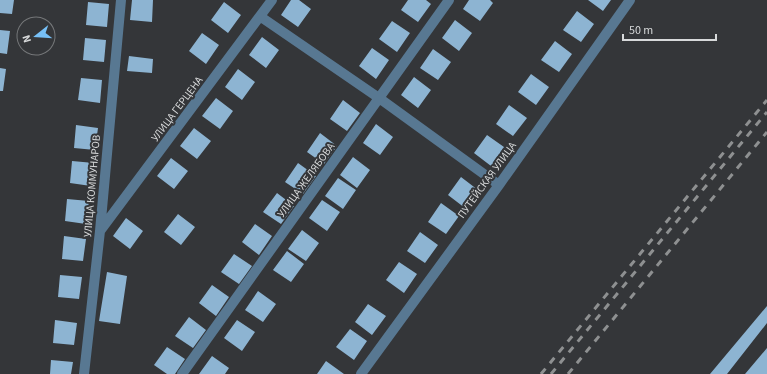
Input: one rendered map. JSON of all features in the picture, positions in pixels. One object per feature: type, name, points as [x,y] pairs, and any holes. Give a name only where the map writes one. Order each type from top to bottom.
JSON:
[{"type":"street","name":"УЛИЦА КОММУНАРОВ","points":[[84,374],[100,231],[121,0]]},
{"type":"street","name":"УЛИЦА ГЕРЦЕНА","points":[[100,231],[272,0]]},
{"type":"street","name":"УЛИЦА ЖЕЛЯБОВА","points":[[182,374],[449,0]]},
{"type":"street","name":"ПУТЕЙСКАЯ УЛИЦА","points":[[361,374],[630,0]]},
{"type":"street","points":[[260,17],[379,98],[498,185]]},
{"type":"building","points":[[0,0],[14,0],[12,14],[0,13]]},
{"type":"building","points":[[132,0],[153,0],[152,22],[130,20]]},
{"type":"building","points":[[291,0],[299,0],[311,9],[298,27],[281,15]]},
{"type":"building","points":[[408,0],[426,0],[431,4],[418,22],[401,10]]},
{"type":"building","points":[[469,0],[490,0],[493,3],[480,21],[463,9]]},
{"type":"building","points":[[588,0],[611,0],[603,11]]},
{"type":"building","points":[[88,2],[109,4],[107,27],[86,25]]},
{"type":"building","points":[[224,2],[241,15],[228,33],[211,20]]},
{"type":"building","points":[[577,11],[594,24],[581,42],[563,30]]},
{"type":"building","points":[[455,20],[472,33],[459,51],[442,38]]},
{"type":"building","points":[[392,21],[410,33],[397,52],[379,39]]},
{"type":"building","points":[[0,30],[10,31],[7,54],[0,53]]},
{"type":"building","points":[[202,33],[219,45],[206,64],[189,51]]},
{"type":"building","points":[[262,37],[279,50],[266,68],[249,55]]},
{"type":"building","points":[[85,38],[106,40],[104,62],[83,60]]},
{"type":"building","points":[[555,41],[572,54],[559,72],[541,60]]},
{"type":"building","points":[[372,48],[389,60],[376,79],[359,66]]},
{"type":"building","points":[[433,49],[451,62],[438,80],[420,68]]},
{"type":"building","points":[[129,56],[153,59],[152,73],[127,71]]},
{"type":"building","points":[[0,68],[6,69],[3,91],[0,91]]},
{"type":"building","points":[[238,69],[255,82],[242,100],[225,87]]},
{"type":"building","points":[[531,74],[549,87],[536,105],[518,92]]},
{"type":"building","points":[[414,77],[431,90],[418,108],[401,95]]},
{"type":"building","points":[[81,78],[102,80],[100,103],[78,100]]},
{"type":"building","points":[[216,98],[233,111],[220,129],[202,116]]},
{"type":"building","points":[[343,100],[360,113],[347,131],[330,119]]},
{"type":"building","points":[[509,105],[527,118],[513,136],[496,124]]},
{"type":"building","points":[[376,124],[393,137],[380,155],[363,143]]},
{"type":"building","points":[[76,125],[98,128],[95,150],[74,148]]},
{"type":"building","points":[[194,128],[211,141],[197,159],[180,146]]},
{"type":"building","points":[[320,133],[337,146],[324,164],[307,152]]},
{"type":"building","points":[[487,135],[504,147],[491,166],[474,153]]},
{"type":"building","points":[[353,157],[370,170],[357,188],[340,175]]},
{"type":"building","points":[[171,158],[188,171],[174,189],[157,176]]},
{"type":"building","points":[[72,161],[94,163],[91,186],[70,183]]},
{"type":"building","points":[[298,163],[316,176],[303,194],[285,182]]},
{"type":"building","points":[[461,177],[478,190],[465,208],[448,195]]},
{"type":"building","points":[[338,178],[356,190],[343,209],[325,196]]},
{"type":"building","points":[[277,193],[294,206],[281,224],[263,212]]},
{"type":"building","points":[[67,199],[89,201],[86,224],[65,221]]},
{"type":"building","points":[[322,200],[340,212],[327,231],[309,218]]},
{"type":"building","points":[[441,203],[459,216],[446,234],[428,222]]},
{"type":"building","points":[[178,214],[195,227],[181,245],[164,232]]},
{"type":"building","points":[[126,218],[143,231],[130,249],[113,236]]},
{"type":"building","points":[[255,224],[272,236],[259,255],[242,242]]},
{"type":"building","points":[[302,230],[319,243],[306,261],[288,249]]},
{"type":"building","points":[[420,232],[438,245],[425,263],[407,251]]},
{"type":"building","points":[[64,236],[86,239],[83,261],[62,259]]},
{"type":"building","points":[[287,251],[304,264],[291,282],[273,270]]},
{"type":"building","points":[[234,254],[252,266],[239,284],[221,272]]},
{"type":"building","points":[[399,262],[417,274],[404,293],[386,280]]},
{"type":"building","points":[[107,272],[127,276],[120,324],[99,321]]},
{"type":"building","points":[[60,275],[82,277],[79,299],[58,297]]},
{"type":"building","points":[[212,285],[229,297],[216,316],[199,303]]},
{"type":"building","points":[[258,291],[276,304],[263,322],[245,310]]},
{"type":"building","points":[[368,304],[386,316],[372,335],[355,322]]},
{"type":"building","points":[[767,306],[767,323],[727,374],[710,374]]},
{"type":"building","points":[[189,317],[206,330],[193,348],[175,336]]},
{"type":"building","points":[[55,320],[77,323],[74,345],[53,343]]},
{"type":"building","points":[[237,320],[255,332],[242,351],[224,338]]},
{"type":"building","points":[[350,329],[367,341],[354,360],[336,347]]},
{"type":"building","points":[[167,347],[185,359],[175,374],[167,374],[154,365]]},
{"type":"building","points":[[767,348],[767,374],[745,374]]},
{"type":"building","points":[[212,356],[229,368],[225,374],[199,374]]},
{"type":"building","points":[[51,360],[73,362],[71,374],[50,374]]},
{"type":"building","points":[[326,361],[344,374],[317,374]]},
{"type":"railway","points":[[541,374],[767,100]]},
{"type":"railway","points":[[551,374],[767,112]]},
{"type":"railway","points":[[568,374],[767,132]]}]
